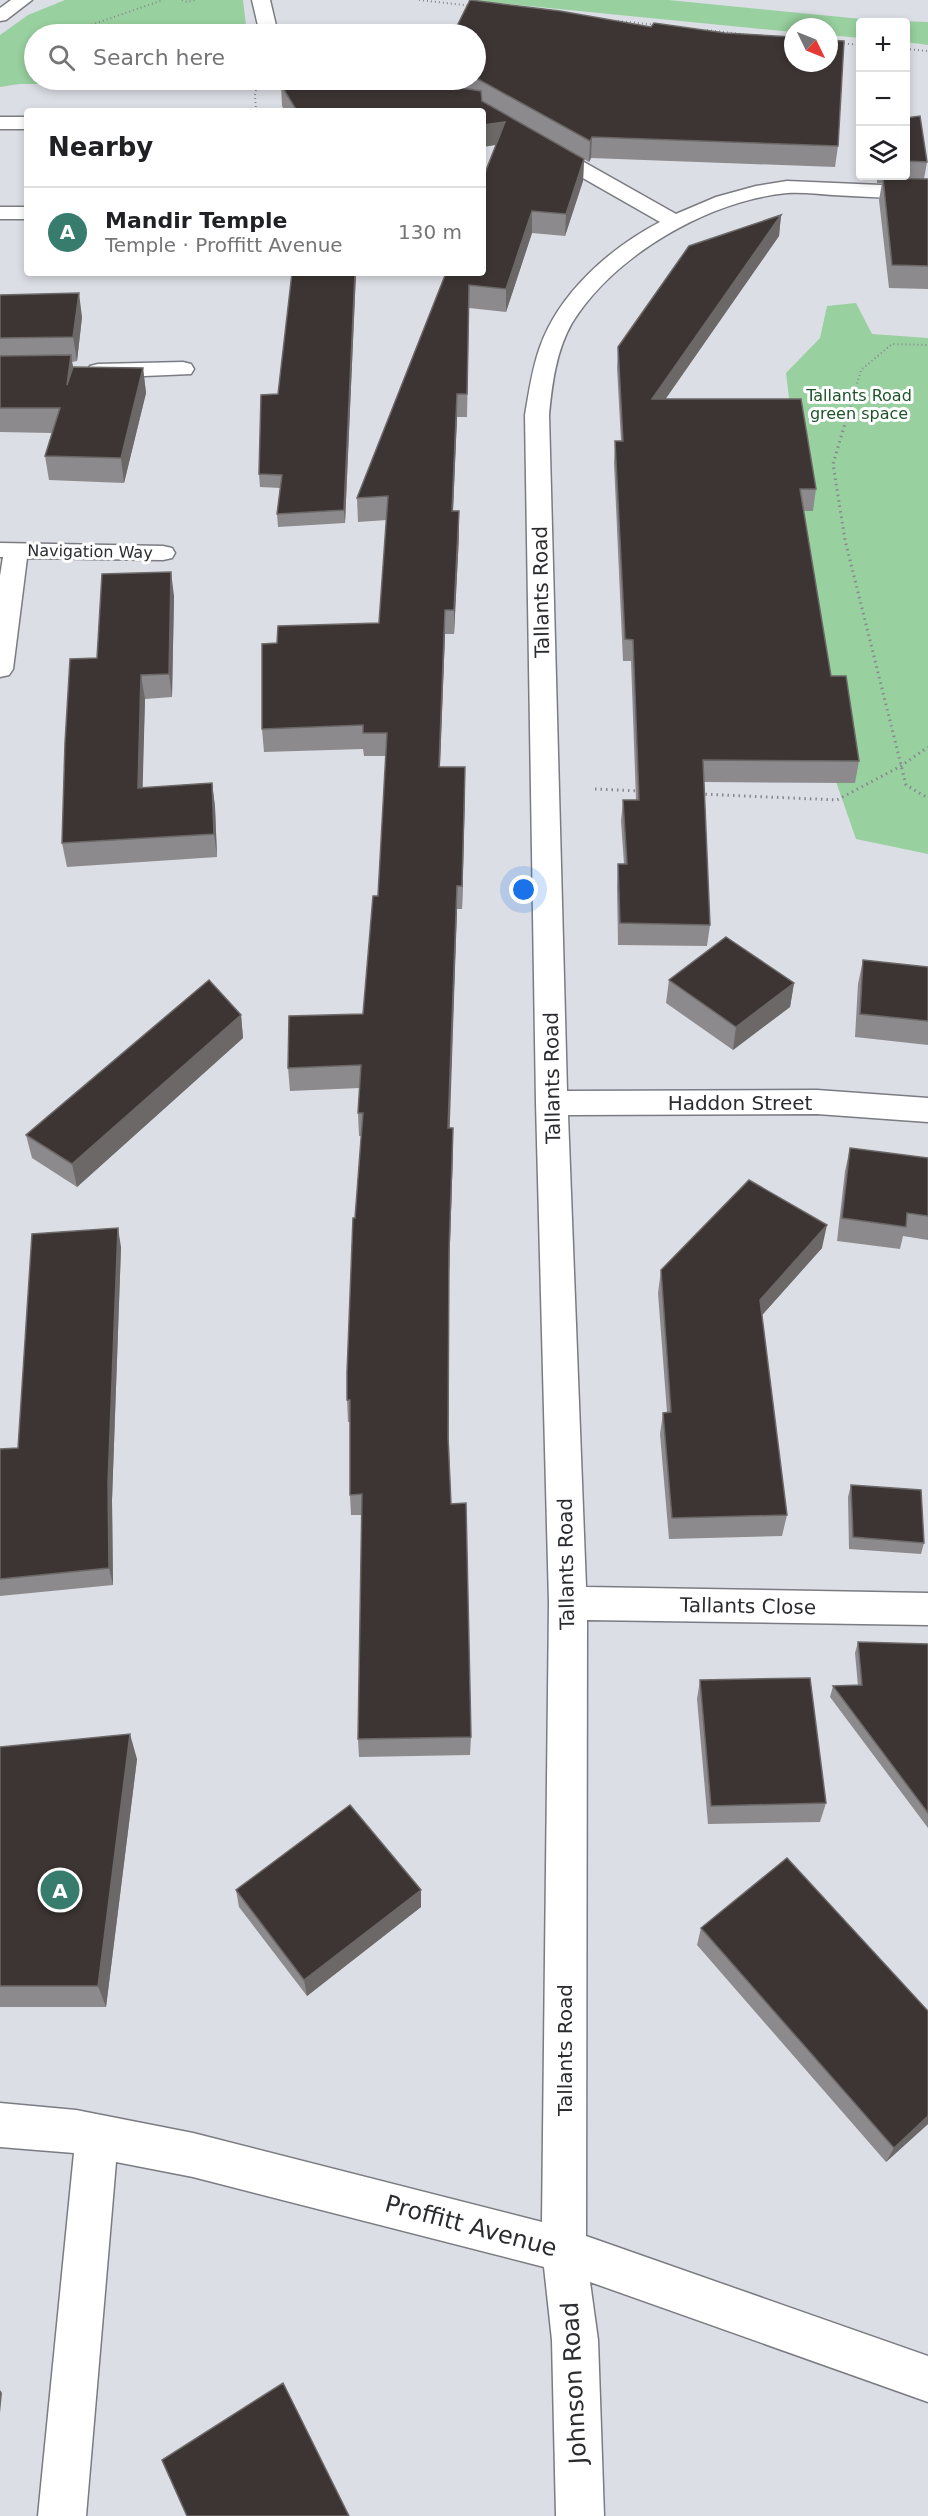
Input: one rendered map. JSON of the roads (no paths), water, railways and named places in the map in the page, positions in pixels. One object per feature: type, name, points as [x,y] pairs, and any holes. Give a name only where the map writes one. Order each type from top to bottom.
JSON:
[{"type":"street","points":[[0,16],[23,0]]},
{"type":"street","points":[[261,0],[267,24]]},
{"type":"street","points":[[445,90],[475,108]]},
{"type":"street","points":[[486,114],[676,223]]},
{"type":"street","points":[[0,123],[24,123]]},
{"type":"street","name":"Tallants Road","points":[[564,2250],[568,1603],[552,1103],[537,415],[543,367],[561,324],[585,289],[627,251],[676,223],[746,194],[789,187],[928,193]]},
{"type":"street","points":[[0,213],[24,213]]},
{"type":"street","points":[[81,371],[183,369]]},
{"type":"street","name":"Navigation Way","points":[[0,669],[8,550],[163,553]]},
{"type":"street","name":"Haddon Street","points":[[552,1103],[817,1102],[928,1110]]},
{"type":"street","name":"Tallants Close","points":[[568,1603],[928,1609]]},
{"type":"street","name":"Proffitt Avenue","points":[[0,2125],[76,2132],[193,2155],[319,2185],[564,2250],[928,2379]]},
{"type":"street","points":[[62,2516],[97,2136]]},
{"type":"street","name":"Johnson Road","points":[[564,2250],[575,2340],[580,2516]]},
{"type":"place","name":"Mandir Temple","points":[[60,1890]]},
{"type":"park label","name":"Tallants Road green space","points":[[859,404]]}]
